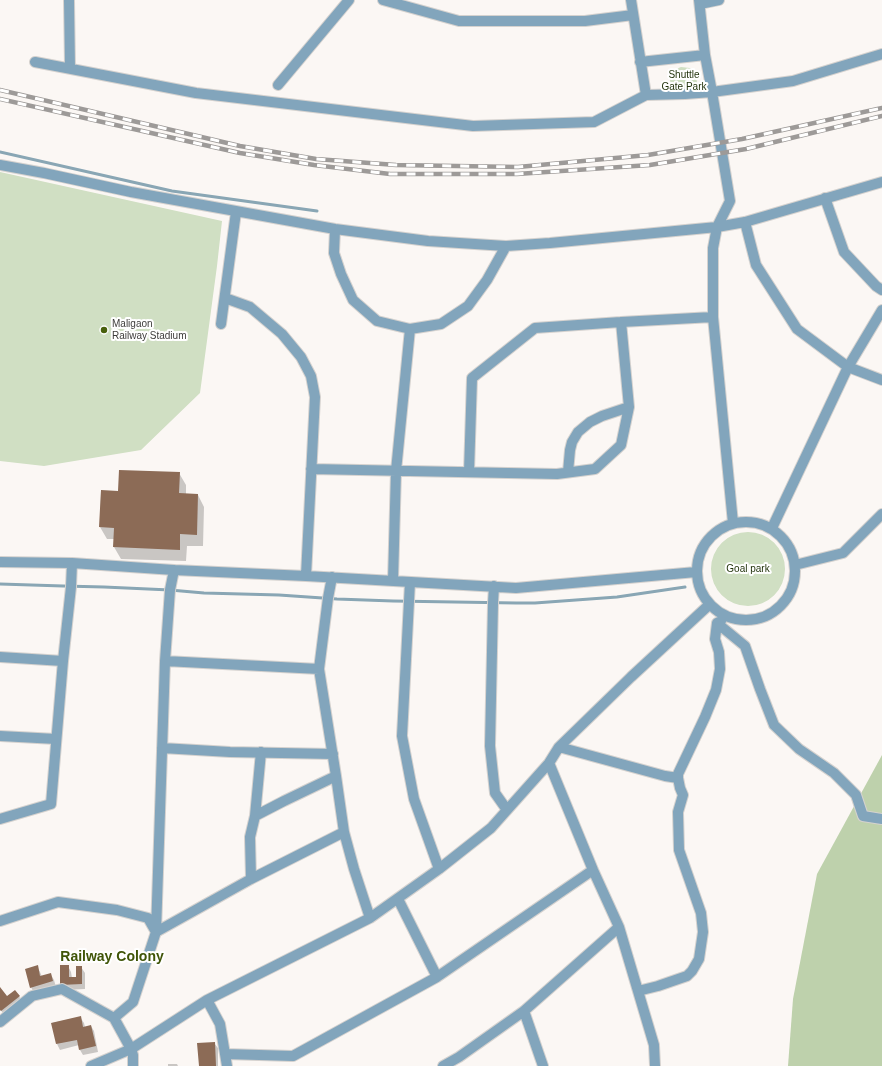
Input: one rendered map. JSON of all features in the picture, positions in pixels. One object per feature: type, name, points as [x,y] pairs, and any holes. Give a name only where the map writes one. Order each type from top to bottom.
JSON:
[{"type":"street","points":[[69,0],[70,68]]},
{"type":"street","points":[[278,86],[349,0]]},
{"type":"street","points":[[383,0],[459,21],[585,22],[633,15]]},
{"type":"street","points":[[631,0],[646,95]]},
{"type":"street","points":[[719,0],[700,2],[705,55],[730,201],[717,227],[713,248],[713,317],[733,523]]},
{"type":"street","points":[[35,62],[196,93],[473,126],[594,122],[646,95],[712,92],[794,81],[882,54]]},
{"type":"street","points":[[640,62],[705,55]]},
{"type":"street","points":[[0,165],[131,192],[334,229],[428,241],[506,246],[717,227],[745,222],[882,182]]},
{"type":"street","points":[[825,198],[844,252],[876,286],[882,290]]},
{"type":"street","points":[[222,324],[236,212]]},
{"type":"street","points":[[745,222],[756,265],[798,329],[848,367],[882,380]]},
{"type":"street","points":[[334,229],[334,253],[341,274],[353,300],[377,321],[410,329],[441,324],[468,306],[487,280],[506,246]]},
{"type":"street","points":[[225,298],[250,307],[282,334],[301,357],[311,376],[315,396],[306,576]]},
{"type":"street","points":[[772,528],[848,367],[882,310]]},
{"type":"street","points":[[470,472],[472,378],[535,328],[713,317]]},
{"type":"street","points":[[311,469],[558,474],[595,469],[621,445],[629,407],[621,322]]},
{"type":"street","points":[[393,580],[396,471],[410,329]]},
{"type":"street","points":[[568,472],[572,442],[578,432],[590,422],[602,416],[629,407]]},
{"type":"street","points":[[795,565],[843,553],[882,514]]},
{"type":"street","points":[[746,521],[759,523],[772,528],[783,537],[791,549],[796,576],[792,588],[786,600],[777,609],[766,616],[741,620],[728,616],[718,611],[710,604],[703,595],[698,584],[696,572],[699,556],[706,541],[718,530],[733,523],[746,521]]},
{"type":"street","points":[[0,562],[72,563],[174,570],[393,580],[516,588],[696,572]]},
{"type":"street","points":[[0,820],[51,804],[72,563]]},
{"type":"street","points":[[114,1018],[133,1002],[156,932],[165,661],[170,590],[174,570]]},
{"type":"street","points":[[332,577],[319,669],[344,832],[370,918]]},
{"type":"street","points":[[410,582],[402,736],[414,799],[439,869]]},
{"type":"street","points":[[494,586],[490,746],[495,793],[507,810]]},
{"type":"street","points":[[91,1066],[131,1049],[207,1000],[370,918],[439,869],[491,828],[548,763],[559,747],[631,677],[710,604]]},
{"type":"street","points":[[717,623],[728,616]]},
{"type":"street","points":[[638,990],[658,986],[687,976],[700,959],[703,932],[701,913],[679,850],[678,812],[683,795],[680,788],[678,774],[716,690],[720,669],[719,652],[715,639],[717,623]]},
{"type":"street","points":[[717,623],[745,646],[774,725],[799,749],[834,773],[856,795],[863,816],[882,819]]},
{"type":"street","points":[[0,657],[63,661]]},
{"type":"street","points":[[165,661],[319,669]]},
{"type":"street","points":[[0,736],[56,739]]},
{"type":"street","points":[[559,747],[665,776],[678,778]]},
{"type":"street","points":[[162,748],[230,752],[333,754]]},
{"type":"street","points":[[251,879],[250,837],[255,816],[261,752]]},
{"type":"street","points":[[548,763],[593,870],[619,926],[654,1045],[655,1066]]},
{"type":"street","points":[[255,816],[336,776]]},
{"type":"street","points":[[156,932],[251,879],[344,832]]},
{"type":"street","points":[[225,1054],[293,1056],[437,977],[593,870]]},
{"type":"street","points":[[398,899],[437,977]]},
{"type":"street","points":[[0,921],[58,902],[117,910],[148,918],[156,932]]},
{"type":"street","points":[[443,1066],[459,1062],[524,1010],[619,926]]},
{"type":"street","points":[[0,1022],[32,996],[62,989],[114,1018],[133,1054],[133,1066]]},
{"type":"street","points":[[207,1000],[220,1024],[227,1066]]},
{"type":"street","points":[[524,1010],[543,1066]]},
{"type":"green space","name":"Shuttle Gate Park","points":[[681,67],[690,68],[696,74],[697,83],[693,90],[677,92],[673,89],[670,80],[673,72]]},
{"type":"green space","name":"Maligaon Railway Stadium","points":[[0,172],[222,221],[200,393],[141,450],[44,466],[0,461]]},
{"type":"green space","name":"Goal park","points":[[741,532],[755,532],[769,538],[779,548],[785,562],[783,583],[779,590],[769,600],[755,606],[741,606],[727,600],[717,590],[711,576],[711,562],[717,548],[727,538]]},
{"type":"green space","points":[[882,755],[882,1066],[788,1066],[793,999],[817,874]]},
{"type":"building","points":[[119,470],[180,472],[179,493],[198,494],[197,535],[180,534],[180,550],[113,547],[114,528],[99,527],[101,490],[118,491]]},
{"type":"building","points":[[38,965],[40,976],[51,973],[53,981],[30,988],[25,969]]},
{"type":"building","points":[[60,965],[69,965],[69,977],[76,977],[76,966],[82,966],[82,984],[60,985]]},
{"type":"building","points":[[0,987],[7,996],[15,990],[20,996],[1,1011],[0,1010]]},
{"type":"building","points":[[81,1016],[83,1027],[91,1025],[96,1046],[79,1050],[77,1040],[56,1044],[51,1023]]},
{"type":"building","points":[[215,1042],[216,1066],[199,1066],[197,1043]]},
{"type":"waterway","points":[[0,152],[172,191],[317,211]]},
{"type":"waterway","points":[[0,584],[104,587],[337,599],[516,603],[617,597],[685,587]]},
{"type":"railway","points":[[0,90],[240,146],[316,159],[396,165],[518,167],[648,155],[742,139],[882,108]]},
{"type":"railway","points":[[0,99],[240,153],[314,165],[390,174],[517,174],[650,165],[746,149],[882,116]]},
{"type":"place","name":"Maligaon Railway Stadium","points":[[104,330]]},
{"type":"district","name":"Railway Colony","points":[[112,957]]}]
